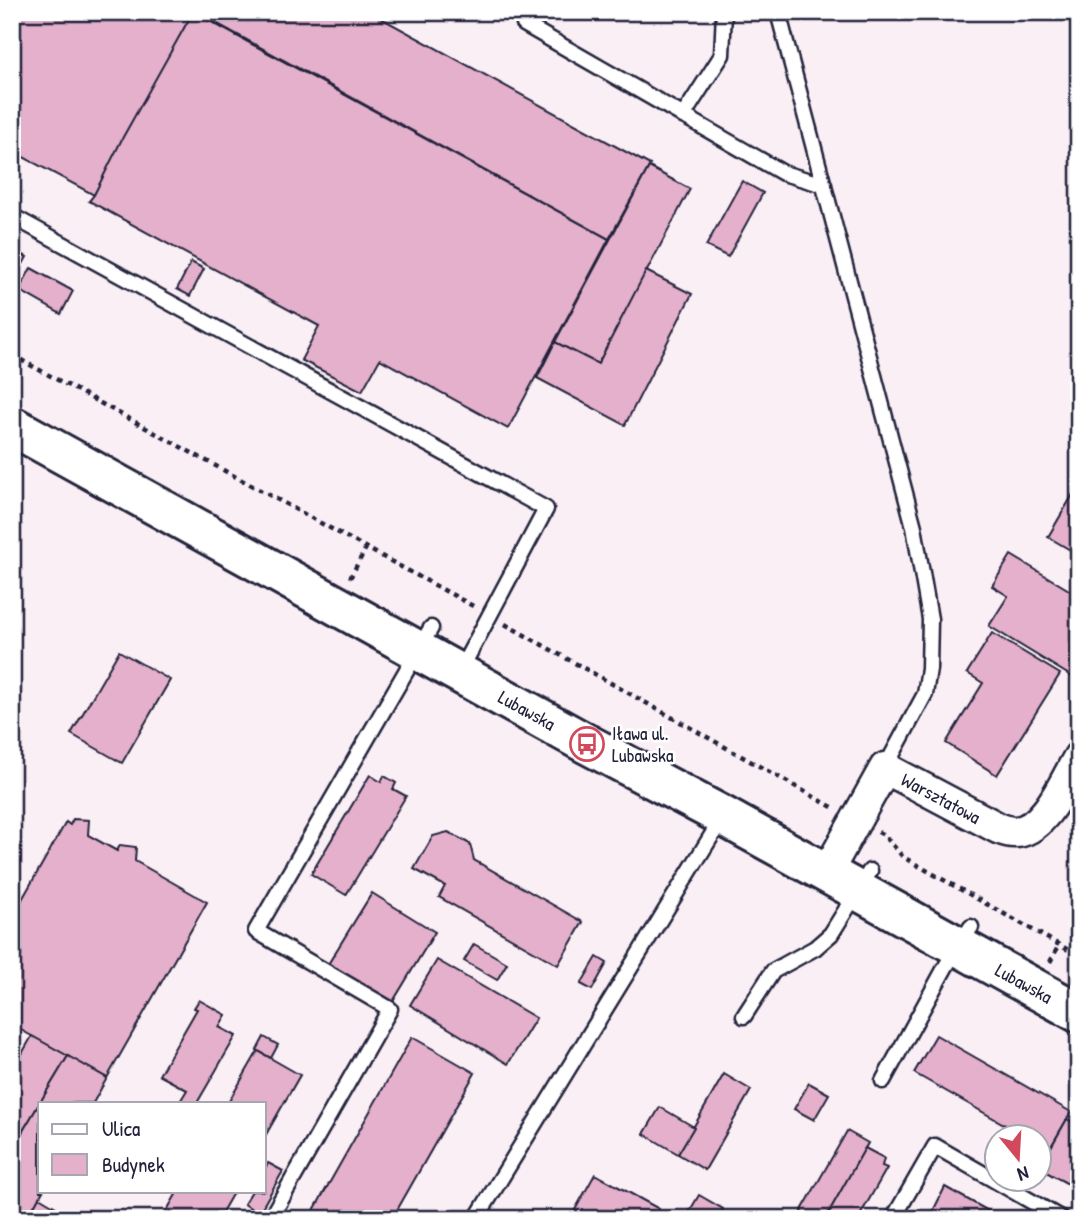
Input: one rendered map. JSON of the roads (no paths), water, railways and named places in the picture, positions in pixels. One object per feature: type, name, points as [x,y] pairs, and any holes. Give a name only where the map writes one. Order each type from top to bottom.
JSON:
[{"type":"main road","name":"Lubawska","points":[[12,398],[425,639],[964,937],[1079,1013]]},
{"type":"main road","name":"Lubawska","points":[[12,426],[425,639]]},
{"type":"main road","name":"Lubawska","points":[[465,661],[587,744],[723,816],[831,863]]},
{"type":"main road","name":"Lubawska","points":[[964,937],[1079,985]]},
{"type":"street","name":"Warsztatowa","points":[[831,863],[885,768],[998,828],[1015,832],[1032,827],[1045,815],[1079,757]]},
{"type":"lane","points":[[683,116],[722,55],[724,12]]},
{"type":"lane","points":[[778,12],[914,527],[930,619],[929,669],[925,694],[885,768]]},
{"type":"lane","points":[[524,24],[783,173],[824,185]]},
{"type":"lane","points":[[12,216],[546,509],[465,661]]},
{"type":"lane","points":[[270,1219],[390,1009],[256,931],[425,639]]},
{"type":"lane","points":[[476,1219],[723,816]]},
{"type":"lane","points":[[744,1016],[773,971],[815,948],[831,934],[864,881]]},
{"type":"lane","points":[[883,1081],[964,937]]},
{"type":"lane","points":[[893,1219],[935,1146],[1062,1219]]},
{"type":"place","name":"Iława ul. Lubawska","points":[[587,744]]}]
